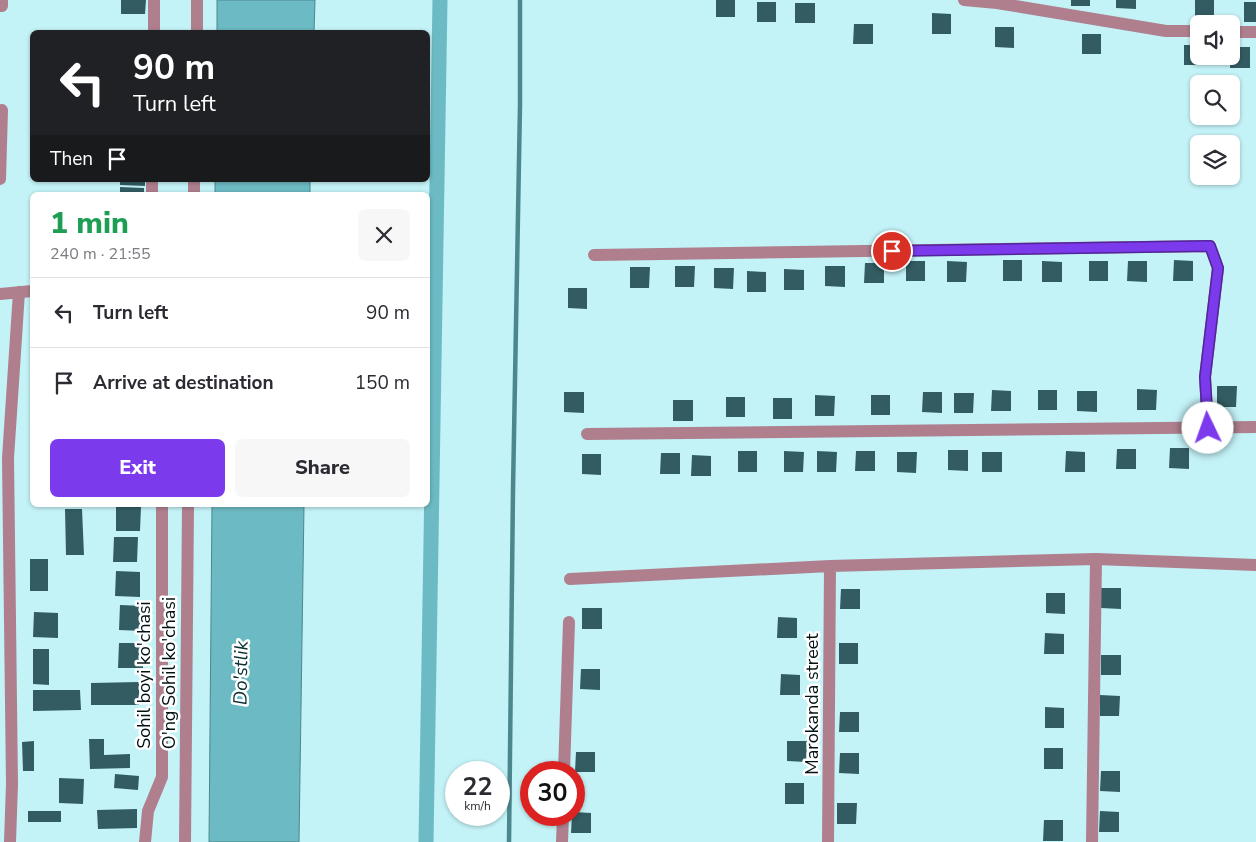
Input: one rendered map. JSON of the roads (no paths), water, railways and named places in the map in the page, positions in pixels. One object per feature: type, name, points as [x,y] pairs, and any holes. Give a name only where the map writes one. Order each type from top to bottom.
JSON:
[{"type":"street","points":[[154,0],[154,30]]},
{"type":"street","points":[[197,0],[197,30]]},
{"type":"street","points":[[964,0],[1020,4],[1166,31],[1190,32]]},
{"type":"street","points":[[1240,32],[1256,32]]},
{"type":"street","points":[[0,179],[2,110]]},
{"type":"street","points":[[594,255],[1210,246],[1218,268],[1205,377],[1208,428]]},
{"type":"street","points":[[10,842],[12,784],[8,458],[19,292]]},
{"type":"street","points":[[0,294],[30,292]]},
{"type":"street","points":[[587,434],[1256,427]]},
{"type":"street","name":"Sohil boyi ko'chasi","points":[[145,842],[148,811],[162,777],[162,507]]},
{"type":"street","name":"O'ng Sohil ko'chasi","points":[[185,842],[188,507]]},
{"type":"street","points":[[1092,842],[1096,559]]},
{"type":"street","points":[[570,579],[830,566],[1096,559],[1256,564]]},
{"type":"street","name":"Marokanda street","points":[[828,842],[830,566]]},
{"type":"street","points":[[564,761],[569,622]]},
{"type":"street","points":[[562,842],[563,826]]},
{"type":"water","points":[[217,0],[315,0],[314,30],[217,30]]},
{"type":"water","points":[[215,182],[310,182],[310,192],[215,192]]},
{"type":"water","name":"Do'stlik","points":[[212,507],[304,507],[299,842],[209,842]]},
{"type":"waterway","points":[[426,842],[440,0]]},
{"type":"waterway","points":[[509,842],[520,0]]}]
